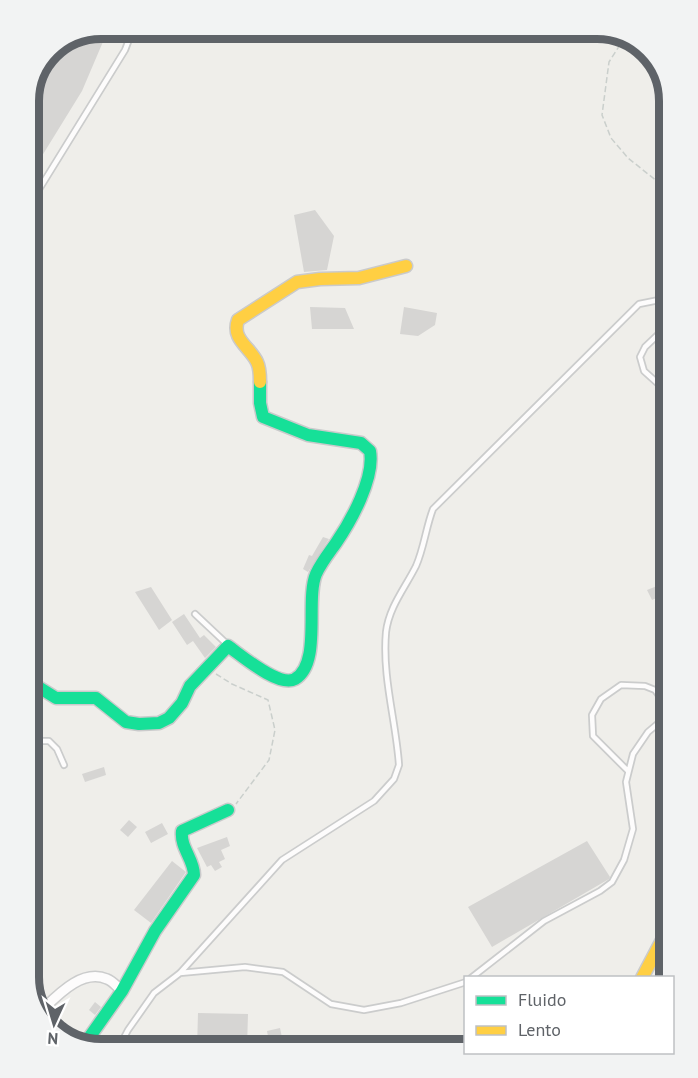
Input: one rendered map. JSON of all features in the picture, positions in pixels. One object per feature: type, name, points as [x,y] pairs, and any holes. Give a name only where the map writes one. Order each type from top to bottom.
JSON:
[{"type":"street","points":[[39,688],[56,698],[96,698],[126,722],[150,724],[169,718],[182,703],[190,687],[228,646],[274,677],[285,681],[295,679],[302,672],[307,662],[311,639],[313,581],[343,533],[364,488],[372,464],[370,451],[366,445],[343,440],[314,438],[263,417],[259,403],[260,368],[237,334],[236,324],[238,320],[297,282],[331,277],[357,278],[406,266]]},
{"type":"street","points":[[89,1038],[122,991],[155,931],[194,875],[193,865],[181,843],[182,831],[228,810]]},
{"type":"street","points":[[643,976],[659,946]]},
{"type":"street","points":[[46,1007],[74,983],[86,977],[108,979],[122,991]]},
{"type":"lane","points":[[39,189],[125,50],[129,39]]},
{"type":"lane","points":[[123,1039],[154,993],[180,973],[282,860],[374,801],[394,779],[399,765],[386,670],[387,631],[396,598],[416,566],[423,548],[433,509],[639,304],[659,300]]},
{"type":"lane","points":[[659,334],[645,347],[640,357],[644,371],[659,384]]},
{"type":"lane","points":[[195,614],[228,646]]},
{"type":"lane","points":[[628,771],[593,736],[592,716],[601,699],[621,685],[645,686],[655,690],[659,696]]},
{"type":"lane","points":[[474,976],[543,921],[600,891],[612,882],[624,860],[633,829],[626,782],[633,754],[659,724]]},
{"type":"lane","points":[[39,741],[49,741],[57,749],[64,765]]},
{"type":"lane","points":[[180,973],[245,967],[283,972],[331,1004],[364,1010],[401,1003],[464,982]]},
{"type":"path","points":[[621,44],[609,62],[602,115],[611,138],[628,158],[659,183]]},
{"type":"path","points":[[206,669],[268,700],[275,730],[269,760],[242,797],[228,810]]},
{"type":"building","points":[[104,39],[82,91],[39,161],[39,97],[45,74],[57,57],[67,49],[89,40]]},
{"type":"building","points":[[315,210],[334,236],[327,270],[304,272],[294,215]]},
{"type":"building","points":[[310,307],[345,308],[354,329],[312,329]]},
{"type":"building","points":[[404,307],[437,313],[435,325],[418,336],[400,334]]},
{"type":"building","points":[[323,537],[329,539],[308,572],[303,569],[309,555],[312,556]]},
{"type":"building","points":[[657,586],[659,597],[652,600],[647,590]]},
{"type":"building","points":[[151,587],[172,620],[159,630],[135,592]]},
{"type":"building","points":[[184,614],[200,638],[204,635],[216,647],[205,658],[193,641],[187,645],[172,622]]},
{"type":"building","points":[[104,767],[106,775],[85,782],[82,774]]},
{"type":"building","points":[[129,820],[137,827],[128,837],[120,830]]},
{"type":"building","points":[[162,823],[168,834],[151,843],[145,832]]},
{"type":"building","points":[[227,837],[230,846],[221,850],[225,859],[219,862],[222,867],[215,871],[211,865],[207,867],[197,848]]},
{"type":"building","points":[[587,841],[610,877],[609,879],[492,947],[468,907]]},
{"type":"building","points":[[172,861],[186,872],[151,923],[134,910]]},
{"type":"building","points":[[95,1002],[101,1007],[95,1015],[89,1010]]},
{"type":"building","points":[[198,1013],[248,1014],[247,1039],[197,1039]]},
{"type":"building","points":[[280,1028],[282,1039],[268,1039],[267,1031]]},
{"type":"traffic: fast","points":[[39,688],[56,698],[96,698],[126,722],[159,723],[169,718],[182,703],[190,686],[228,646],[260,669],[280,679],[288,681],[295,679],[303,671],[311,646],[312,599],[316,574],[360,499],[369,474],[370,451],[361,443],[308,435],[263,417],[260,382]]},
{"type":"traffic: fast","points":[[89,1038],[122,991],[155,931],[194,875],[183,843],[182,831],[228,810]]},
{"type":"traffic: slow","points":[[260,382],[257,362],[239,338],[238,320],[297,282],[359,278],[406,266]]},
{"type":"traffic: slow","points":[[643,976],[659,946]]}]
